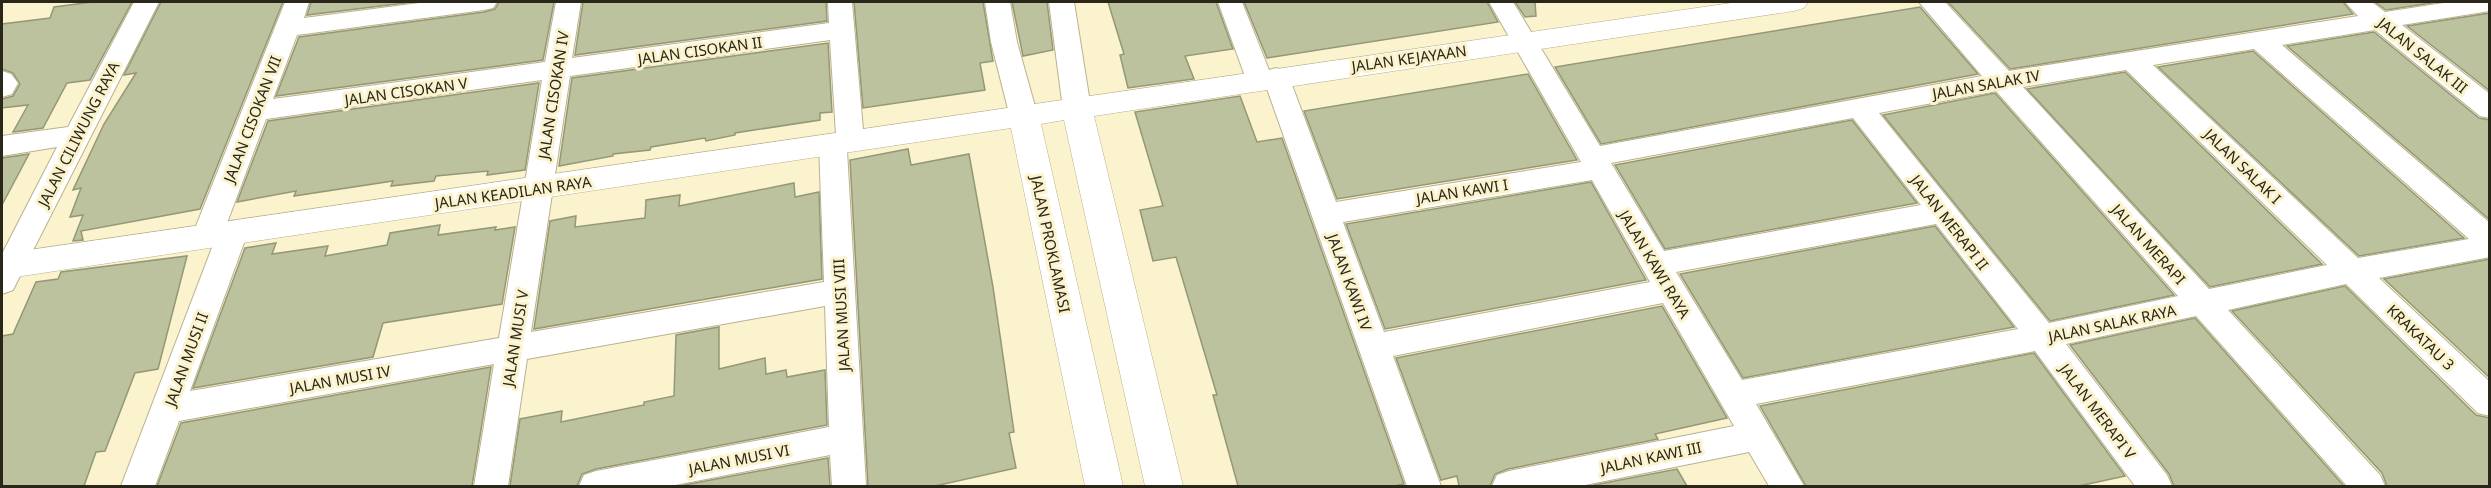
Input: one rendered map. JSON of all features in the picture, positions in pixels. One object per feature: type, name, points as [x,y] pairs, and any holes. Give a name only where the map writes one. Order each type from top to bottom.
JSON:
[{"type":"street","name":"JALAN CILIWUNG RAYA","points":[[4,272],[146,2]]},
{"type":"street","name":"JALAN CISOKAN VII","points":[[220,234],[254,111],[297,2]]},
{"type":"street","points":[[286,28],[484,2]]},
{"type":"street","name":"JALAN CISOKAN IV","points":[[538,189],[559,70],[568,2]]},
{"type":"street","name":"JALAN MUSI VIII","points":[[840,2],[842,142],[840,291],[849,486]]},
{"type":"street","name":"JALAN PROKLAMASI","points":[[997,2],[1104,486]]},
{"type":"street","points":[[1061,2],[1077,109],[1164,486]]},
{"type":"street","name":"JALAN KAWI IV","points":[[1230,2],[1267,78],[1325,214],[1424,486]]},
{"type":"street","name":"JALAN KAWI RAYA","points":[[1501,2],[1787,486]]},
{"type":"street","name":"JALAN KEJAYAAN","points":[[1024,117],[1267,78],[1794,2]]},
{"type":"street","name":"JALAN MERAPI","points":[[1931,2],[2368,486]]},
{"type":"street","name":"JALAN SALAK III","points":[[2357,2],[2490,109]]},
{"type":"street","name":"JALAN SALAK IV","points":[[1595,162],[1859,106],[2490,3]]},
{"type":"street","name":"JALAN CISOKAN II","points":[[559,70],[841,30]]},
{"type":"street","points":[[2260,40],[2490,240]]},
{"type":"street","name":"JALAN SALAK I","points":[[2133,61],[2353,271]]},
{"type":"street","name":"JALAN CISOKAN V","points":[[254,111],[559,70]]},
{"type":"street","points":[[2,80],[5,83],[2,88]]},
{"type":"street","name":"JALAN MERAPI II","points":[[1859,106],[2042,337]]},
{"type":"street","name":"JALAN KEADILAN RAYA","points":[[4,272],[220,234],[1024,117]]},
{"type":"street","points":[[2,146],[76,135]]},
{"type":"street","name":"JALAN KAWI I","points":[[1325,214],[1595,162]]},
{"type":"street","name":"JALAN MUSI V","points":[[491,486],[538,189]]},
{"type":"street","points":[[1374,347],[1942,212]]},
{"type":"street","name":"JALAN MUSI II","points":[[138,486],[167,409],[220,234]]},
{"type":"street","name":"JALAN SALAK RAYA","points":[[1733,395],[2042,337],[2353,271],[2490,246]]},
{"type":"street","name":"KRAKATAU 3","points":[[2353,271],[2490,403]]},
{"type":"street","name":"JALAN MUSI IV","points":[[167,409],[840,291]]},
{"type":"street","name":"JALAN MERAPI V","points":[[2042,337],[2152,486]]},
{"type":"street","name":"JALAN KAWI III","points":[[1509,486],[1757,436]]},
{"type":"street","name":"JALAN MUSI VI","points":[[596,486],[847,438]]},
{"type":"building","points":[[92,2],[132,2],[90,80],[67,83],[43,128],[13,132],[28,105],[2,108],[2,99],[13,96],[20,84],[13,73],[2,69],[2,24],[50,18],[54,7]]},
{"type":"building","points":[[161,2],[283,2],[200,209],[81,231],[83,240],[73,241],[83,215],[70,217],[81,188],[73,190],[104,124],[136,73],[124,75]]},
{"type":"building","points":[[311,2],[413,2],[307,15]]},
{"type":"building","points":[[499,2],[554,2],[543,60],[276,96],[299,37],[484,12],[495,9]]},
{"type":"building","points":[[583,2],[826,2],[827,21],[575,55]]},
{"type":"building","points":[[854,2],[983,2],[993,61],[980,63],[985,90],[863,108]]},
{"type":"building","points":[[1012,2],[1047,2],[1053,50],[1023,56]]},
{"type":"building","points":[[1108,2],[1216,2],[1233,49],[1185,56],[1194,79],[1128,88],[1120,55],[1124,54]]},
{"type":"building","points":[[1244,2],[1487,2],[1498,22],[1267,58]]},
{"type":"building","points":[[1515,2],[1535,2],[1536,16],[1525,17]]},
{"type":"building","points":[[1948,2],[2343,2],[2353,14],[2010,69]]},
{"type":"building","points":[[2375,2],[2438,2],[2386,10]]},
{"type":"building","points":[[1920,7],[1978,74],[1601,144],[1555,67]]},
{"type":"building","points":[[2490,13],[2490,91],[2407,26]]},
{"type":"building","points":[[2374,32],[2479,118],[2490,120],[2490,220],[2287,46]]},
{"type":"building","points":[[828,43],[832,112],[820,113],[820,120],[735,133],[735,135],[706,141],[705,138],[651,147],[650,150],[613,154],[613,156],[559,166],[572,78]]},
{"type":"building","points":[[2253,51],[2464,238],[2359,256],[2158,67]]},
{"type":"building","points":[[2125,72],[2322,264],[2210,287],[2027,89]]},
{"type":"building","points":[[1528,74],[1577,160],[1337,199],[1304,111]]},
{"type":"building","points":[[539,83],[525,170],[487,175],[488,171],[436,176],[434,181],[391,186],[393,181],[294,196],[296,191],[237,202],[268,121]]},
{"type":"building","points":[[1995,93],[2174,295],[2050,321],[1883,115]]},
{"type":"building","points":[[1240,96],[1257,142],[1282,138],[1404,484],[1394,486],[1238,486],[1213,395],[1217,395],[1176,257],[1153,261],[1140,210],[1163,206],[1135,112]]},
{"type":"building","points":[[1852,120],[1917,203],[1665,249],[1615,165]]},
{"type":"building","points":[[908,149],[911,165],[969,154],[993,287],[1014,432],[1009,433],[1016,468],[935,486],[868,486],[850,160]]},
{"type":"building","points":[[29,154],[2,205],[2,158]]},
{"type":"building","points":[[1591,182],[1646,280],[1385,329],[1346,224]]},
{"type":"building","points":[[794,183],[795,197],[819,192],[822,279],[534,329],[550,221],[576,216],[575,227],[645,218],[646,200],[680,195],[679,206]]},
{"type":"building","points":[[440,225],[438,235],[496,227],[495,230],[515,227],[502,304],[383,323],[373,357],[193,388],[245,248],[276,243],[272,254],[328,246],[325,256],[387,245],[390,233]]},
{"type":"building","points":[[1935,226],[2014,327],[1743,378],[1680,274]]},
{"type":"building","points":[[187,256],[158,369],[135,373],[105,451],[96,452],[84,486],[2,486],[2,336],[13,334],[36,282],[58,279],[61,272]]},
{"type":"building","points":[[2490,259],[2490,378],[2384,279]]},
{"type":"building","points":[[2345,286],[2476,415],[2490,418],[2490,486],[2387,486],[2382,473],[2232,311]]},
{"type":"building","points":[[1662,306],[1727,418],[1655,434],[1658,439],[1508,469],[1495,474],[1490,486],[1459,486],[1457,476],[1441,480],[1396,358]]},
{"type":"building","points":[[2195,318],[2344,486],[2174,486],[2169,474],[2070,345]]},
{"type":"building","points":[[719,327],[719,369],[765,358],[766,374],[786,370],[787,377],[825,370],[827,425],[596,469],[582,474],[577,486],[510,486],[520,419],[562,411],[561,422],[644,405],[644,402],[674,396],[676,335]]},
{"type":"building","points":[[2034,353],[2125,476],[2079,486],[1806,486],[1760,406]]},
{"type":"building","points":[[491,367],[472,486],[157,486],[181,423]]},
{"type":"building","points":[[828,458],[830,486],[679,486]]},
{"type":"building","points":[[1677,469],[1687,486],[1589,486]]}]
